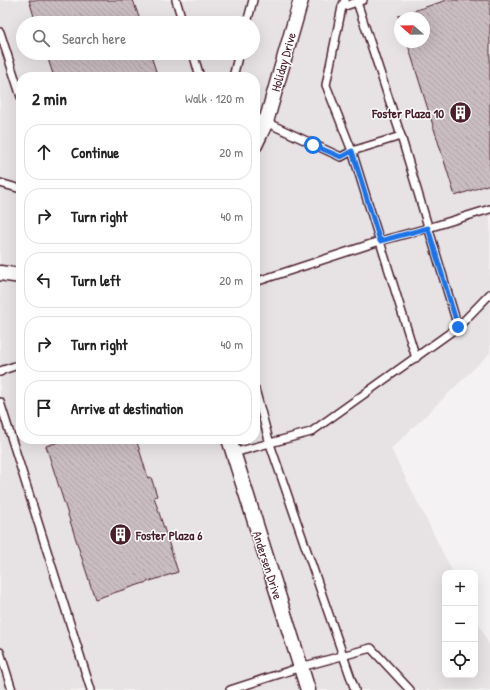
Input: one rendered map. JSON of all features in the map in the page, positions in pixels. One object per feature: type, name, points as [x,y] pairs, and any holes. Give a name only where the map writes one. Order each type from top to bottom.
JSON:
[{"type":"street","name":"Holiday Drive","points":[[260,120],[298,2]]},
{"type":"street","points":[[0,273],[16,275]]},
{"type":"street","name":"Andersen Drive","points":[[230,444],[308,690]]},
{"type":"lane","points":[[176,0],[182,16]]},
{"type":"lane","points":[[249,16],[253,0]]},
{"type":"lane","points":[[416,358],[352,151],[326,85],[344,3],[360,1],[458,327]]},
{"type":"lane","points":[[0,32],[16,82]]},
{"type":"lane","points":[[195,60],[199,72]]},
{"type":"lane","points":[[234,72],[237,60]]},
{"type":"lane","points":[[260,120],[341,157],[352,151],[401,136]]},
{"type":"lane","points":[[0,183],[16,188]]},
{"type":"lane","points":[[260,280],[380,241],[490,209]]},
{"type":"lane","points":[[233,453],[311,432],[458,327],[490,294]]},
{"type":"lane","points":[[0,372],[16,366]]},
{"type":"lane","points":[[0,402],[91,690]]},
{"type":"lane","points":[[260,407],[270,444],[355,690]]},
{"type":"lane","points":[[230,690],[301,667],[371,648],[410,690]]},
{"type":"lane","points":[[0,652],[12,690]]},
{"type":"shaded area","points":[[0,0],[490,0],[490,353],[391,449],[452,570],[442,570],[442,678],[478,678],[478,622],[490,647],[490,690],[0,690]]},
{"type":"building","points":[[29,0],[133,0],[139,16],[34,16]]},
{"type":"building","name":"Foster Plaza 10","points":[[447,0],[490,0],[490,184],[455,196],[409,48],[430,48],[430,12],[410,12]]},
{"type":"building","points":[[48,60],[152,60],[156,72],[52,72]]},
{"type":"building","name":"Foster Plaza 6","points":[[52,444],[138,444],[148,478],[151,477],[157,496],[154,497],[178,572],[95,599],[46,446]]},
{"type":"place","name":"Foster Plaza 10","points":[[460,113]]},
{"type":"place","name":"Foster Plaza 6","points":[[120,535]]},
{"type":"route","points":[[313,145],[341,157],[352,151],[380,241],[428,228],[458,327]]}]
